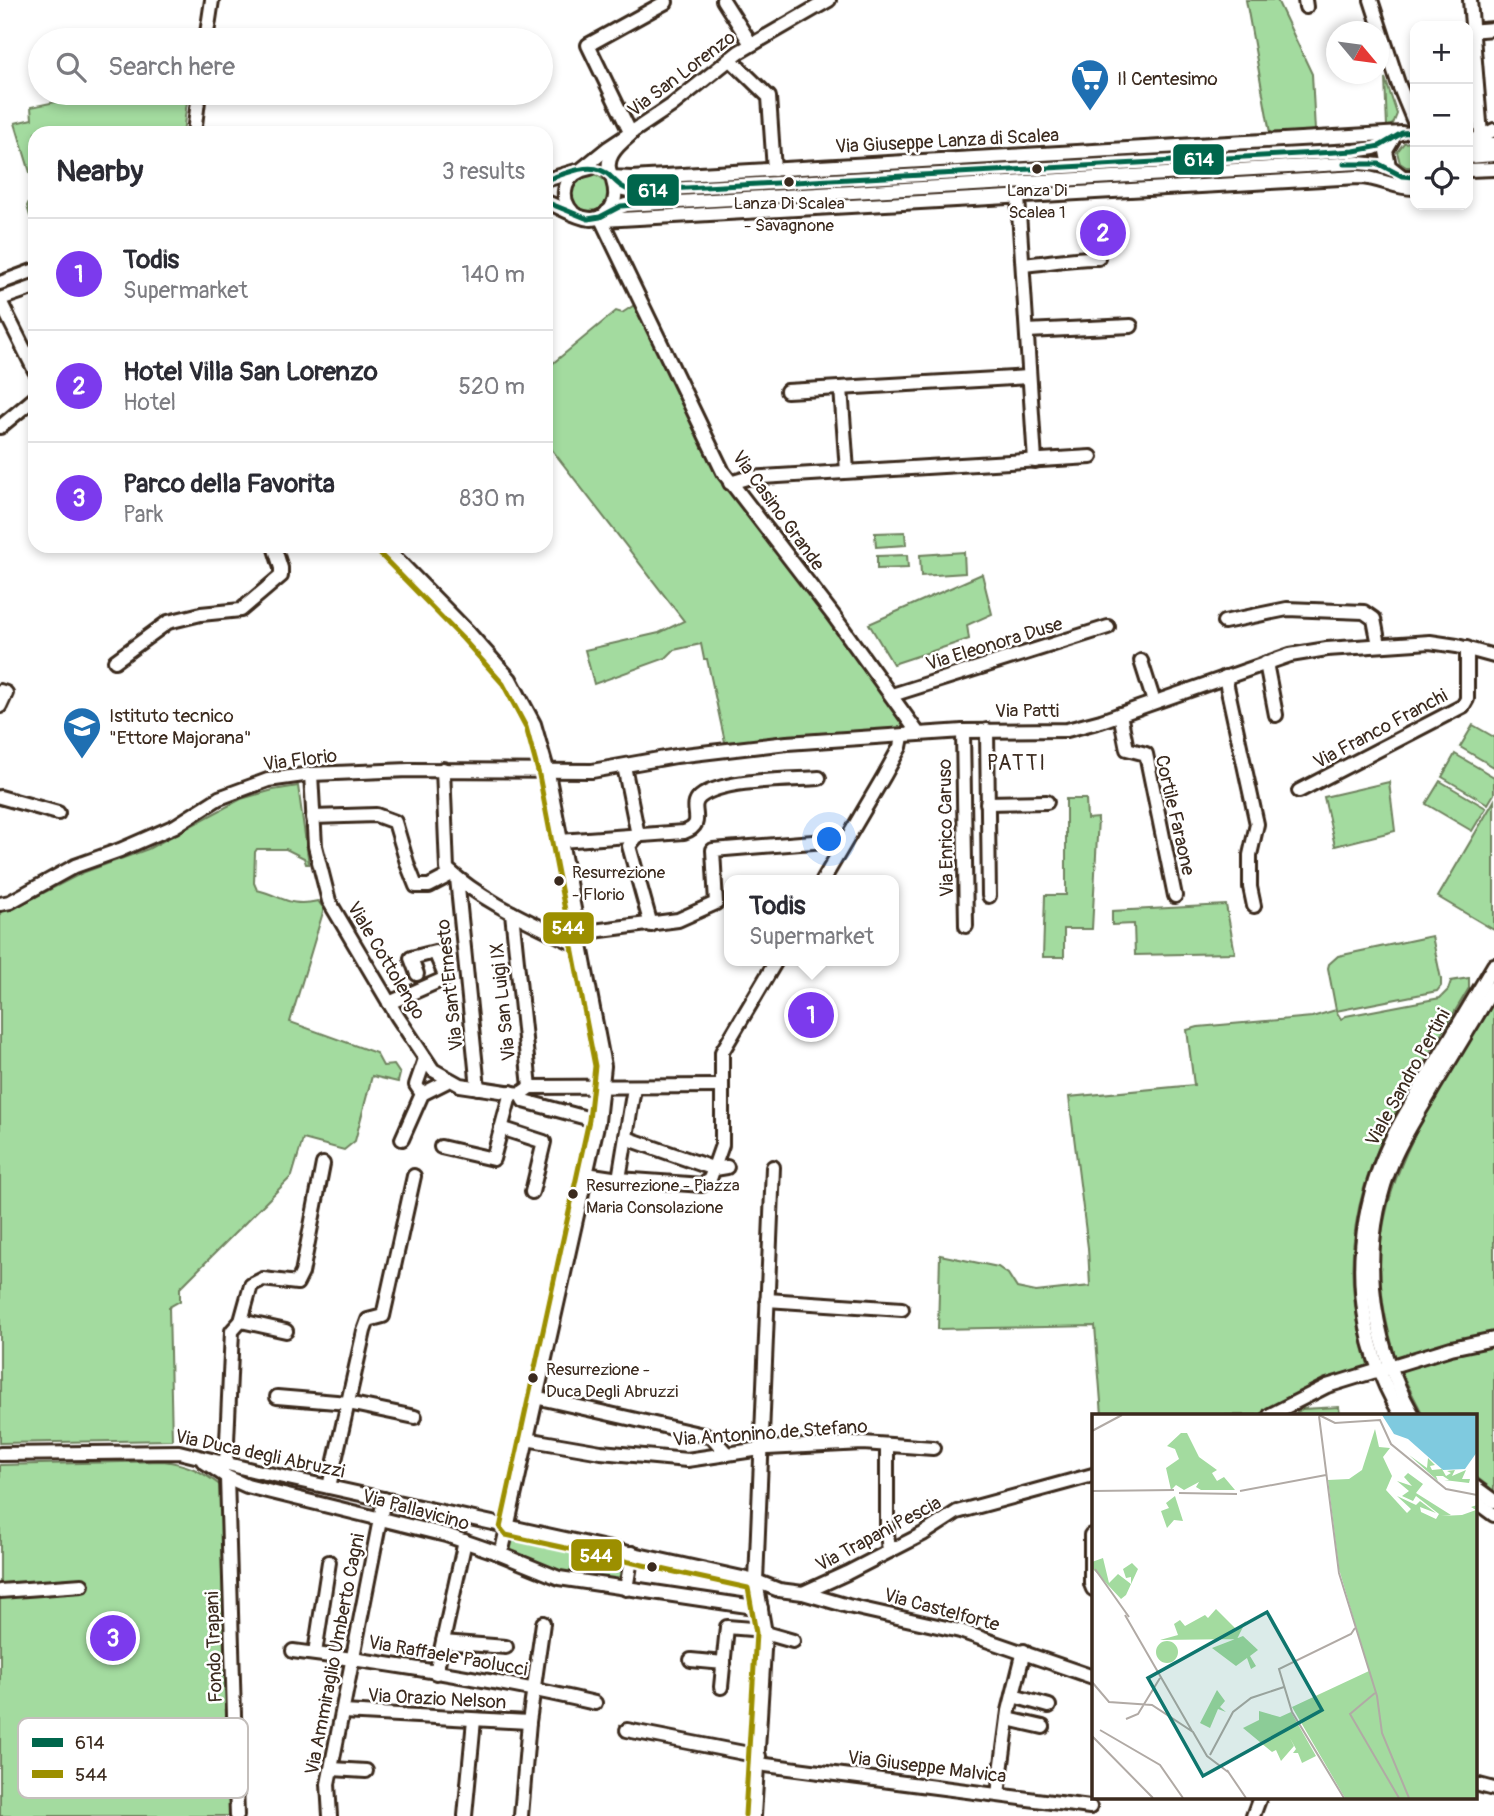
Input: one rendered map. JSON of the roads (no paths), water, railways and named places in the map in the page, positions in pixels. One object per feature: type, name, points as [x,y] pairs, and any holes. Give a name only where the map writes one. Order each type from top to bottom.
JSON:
[{"type":"street","points":[[208,28],[212,0]]},
{"type":"street","points":[[723,0],[751,44]]},
{"type":"street","name":"Via San Lorenzo","points":[[553,178],[581,170],[608,148],[671,106],[751,44],[829,0]]},
{"type":"street","points":[[1371,0],[1410,112]]},
{"type":"street","points":[[1470,0],[1471,21]]},
{"type":"street","points":[[630,135],[588,45],[666,2]]},
{"type":"street","points":[[1473,31],[1494,29]]},
{"type":"street","points":[[1473,52],[1481,135]]},
{"type":"street","points":[[730,59],[769,97],[774,170]]},
{"type":"street","points":[[1392,170],[1386,154],[1404,119],[1398,83]]},
{"type":"street","points":[[195,126],[198,105]]},
{"type":"street","points":[[1473,141],[1494,130]]},
{"type":"street","points":[[1397,136],[1410,133]]},
{"type":"street","name":"Via San Lorenzo","points":[[612,179],[609,166],[612,154],[630,135]]},
{"type":"street","name":"Via Giuseppe Lanza di Scalea","points":[[612,179],[1397,136]]},
{"type":"street","name":"Via Giuseppe Lanza di Scalea","points":[[612,179],[623,189],[632,191],[1362,150],[1380,146],[1397,136]]},
{"type":"street","name":"Via Giuseppe Lanza di Scalea","points":[[1243,157],[1286,141]]},
{"type":"street","points":[[1473,144],[1494,144]]},
{"type":"street","points":[[1473,157],[1494,155]]},
{"type":"street","points":[[604,217],[626,205],[1369,163],[1392,170],[1403,177],[1410,177]]},
{"type":"street","points":[[1281,182],[1333,165]]},
{"type":"street","points":[[574,214],[564,193],[568,180],[581,170],[600,169],[612,179],[615,198],[604,217]]},
{"type":"street","points":[[1473,170],[1494,169]]},
{"type":"street","points":[[553,205],[588,219],[1364,177],[1410,188]]},
{"type":"street","points":[[1018,197],[1035,461]]},
{"type":"street","name":"Via Casino Grande","points":[[604,217],[639,303],[723,472],[918,733]]},
{"type":"street","points":[[1023,265],[1069,261],[1077,257],[1098,258]]},
{"type":"street","points":[[0,283],[28,273]]},
{"type":"street","points":[[28,290],[0,300],[28,357]]},
{"type":"street","points":[[1027,331],[1131,326]]},
{"type":"street","points":[[787,391],[1030,377]]},
{"type":"street","points":[[841,388],[847,471]]},
{"type":"street","points":[[0,427],[28,404]]},
{"type":"street","points":[[730,483],[747,478],[1091,457]]},
{"type":"street","points":[[115,660],[168,622],[201,614],[241,610],[281,576],[276,553]]},
{"type":"street","points":[[391,553],[510,679],[534,724],[548,772],[604,1066],[598,1121],[508,1526],[502,1548],[495,1552]]},
{"type":"street","points":[[1224,622],[1287,609],[1364,612],[1374,619],[1380,645]]},
{"type":"street","name":"Via Eleonora Duse","points":[[892,695],[1108,627]]},
{"type":"street","name":"Via Patti","points":[[548,772],[592,771],[711,751],[788,743],[902,737],[918,733],[1067,730],[1290,655],[1327,649],[1438,643],[1494,656]]},
{"type":"street","name":"Via Franco Franchi","points":[[1299,791],[1463,706],[1467,699],[1467,648]]},
{"type":"street","points":[[1141,661],[1154,702]]},
{"type":"street","points":[[1266,663],[1276,715]]},
{"type":"street","points":[[1225,677],[1257,824],[1250,855],[1250,887],[1254,906]]},
{"type":"street","points":[[0,706],[3,692]]},
{"type":"street","name":"Cortile Faraone","points":[[1120,714],[1127,749],[1146,754],[1175,896]]},
{"type":"street","points":[[987,730],[989,896]]},
{"type":"street","name":"Via Enrico Caruso","points":[[964,731],[965,926]]},
{"type":"street","points":[[826,875],[900,747],[902,737]]},
{"type":"street","points":[[624,766],[638,835]]},
{"type":"street","name":"Via Florio","points":[[0,904],[10,902],[75,866],[176,826],[219,798],[268,780],[309,774],[443,769],[548,772]]},
{"type":"street","name":"Via Sant'Ernesto","points":[[443,769],[447,869],[455,876],[478,1088]]},
{"type":"street","name":"Viale Cottolengo","points":[[309,774],[314,846],[329,901],[389,1003],[433,1070],[460,1085],[520,1091],[603,1086],[721,1086]]},
{"type":"street","points":[[560,841],[688,831],[696,822],[695,804],[698,798],[717,787],[819,778]]},
{"type":"street","points":[[0,797],[58,813]]},
{"type":"street","points":[[988,803],[1047,802]]},
{"type":"street","points":[[313,817],[376,816],[395,822],[416,886],[429,887],[455,876],[512,913],[571,942],[579,937],[678,920],[716,902],[713,850],[838,840],[844,843]]},
{"type":"street","points":[[638,835],[629,846],[651,925]]},
{"type":"street","name":"Via San Luigi IX","points":[[512,913],[520,1091]]},
{"type":"street","points":[[389,1003],[446,978],[435,952],[411,958],[417,974]]},
{"type":"street","name":"Viale Sandro Pertini","points":[[1401,1414],[1366,1324],[1361,1275],[1366,1221],[1374,1186],[1399,1125],[1494,965]]},
{"type":"street","points":[[586,1174],[702,1185],[721,1168],[722,1052],[773,966]]},
{"type":"street","name":"Viale Sandro Pertini","points":[[1412,1414],[1384,1369],[1372,1283],[1374,1237],[1383,1190],[1401,1143],[1494,987]]},
{"type":"street","points":[[422,1094],[416,1085],[425,1059]]},
{"type":"street","points":[[402,1139],[422,1094],[450,1080]]},
{"type":"street","points":[[619,1179],[634,1088]]},
{"type":"street","points":[[441,1147],[493,1159],[501,1128],[520,1091]]},
{"type":"street","name":"Viale Cottolengo","points":[[520,1091],[524,1101],[598,1121]]},
{"type":"street","points":[[501,1128],[544,1142],[532,1192]]},
{"type":"street","points":[[626,1138],[721,1168]]},
{"type":"street","points":[[226,1463],[233,1331],[241,1321],[251,1285],[262,1279],[297,1283],[302,1273],[323,1164]]},
{"type":"street","points":[[754,1816],[765,1632],[756,1581],[773,1167]]},
{"type":"street","points":[[329,1487],[368,1320],[383,1316],[414,1176]]},
{"type":"street","points":[[767,1300],[902,1310]]},
{"type":"street","points":[[241,1321],[286,1331]]},
{"type":"street","points":[[1272,1414],[1327,1387],[1451,1348],[1494,1339]]},
{"type":"street","points":[[278,1397],[348,1403],[415,1417]]},
{"type":"street","points":[[535,1397],[712,1437],[727,1454]]},
{"type":"street","name":"Via Antonino de Stefano","points":[[526,1439],[601,1452],[687,1460],[760,1449],[863,1443],[933,1448]]},
{"type":"street","points":[[887,1445],[889,1551]]},
{"type":"street","name":"Via Duca degli Abruzzi","points":[[0,1454],[171,1451],[192,1454],[269,1474],[632,1553]]},
{"type":"street","name":"Via Pallavicino","points":[[192,1454],[227,1477],[265,1490],[465,1541],[559,1577],[761,1608]]},
{"type":"street","points":[[265,1490],[269,1474]]},
{"type":"street","name":"Via Trapani Pescia","points":[[803,1593],[829,1583],[957,1512],[1092,1475]]},
{"type":"street","name":"Fondo Trapani","points":[[227,1477],[234,1718]]},
{"type":"street","points":[[294,1498],[298,1480]]},
{"type":"street","points":[[1476,1488],[1494,1501]]},
{"type":"street","name":"Via Ammiraglio Umberto Cagni","points":[[330,1816],[328,1784],[384,1499]]},
{"type":"street","points":[[1476,1502],[1494,1515]]},
{"type":"street","points":[[478,1546],[483,1521]]},
{"type":"street","points":[[1091,1535],[1092,1586]]},
{"type":"street","points":[[436,1672],[465,1541]]},
{"type":"street","points":[[626,1588],[632,1553]]},
{"type":"street","name":"Via Castelforte","points":[[632,1553],[960,1631],[1092,1677]]},
{"type":"street","points":[[315,1653],[329,1562]]},
{"type":"street","points":[[0,1591],[82,1585]]},
{"type":"street","points":[[761,1608],[779,1590]]},
{"type":"street","points":[[521,1816],[529,1722],[543,1623]]},
{"type":"street","points":[[721,1687],[727,1627],[765,1632],[793,1641]]},
{"type":"street","points":[[443,1642],[506,1647]]},
{"type":"street","name":"Via Raffaele Paolucci","points":[[293,1651],[436,1672],[595,1703]]},
{"type":"street","points":[[998,1794],[1008,1719],[1024,1651]]},
{"type":"street","points":[[691,1660],[724,1663]]},
{"type":"street","points":[[1013,1696],[1049,1706]]},
{"type":"street","name":"Via Orazio Nelson","points":[[344,1712],[529,1722]]},
{"type":"street","points":[[1008,1719],[1044,1727]]},
{"type":"street","points":[[465,1816],[474,1720]]},
{"type":"street","name":"Via Giuseppe Malvica","points":[[627,1730],[758,1760],[1091,1807]]},
{"type":"street","points":[[331,1769],[366,1771]]},
{"type":"street","points":[[1476,1784],[1494,1789]]},
{"type":"street","name":"Fondo Trapani","points":[[236,1798],[237,1816]]},
{"type":"street","points":[[1253,1816],[1260,1798]]},
{"type":"place","name":"Il Centesimo","points":[[1090,112]]},
{"type":"place","name":"Lanza Di Scalea 1","points":[[1037,169]]},
{"type":"place","name":"Lanza Di Scalea - Savagnone","points":[[789,182]]},
{"type":"place","name":"Hotel Villa San Lorenzo","points":[[1103,233]]},
{"type":"place","name":"Istituto tecnico \"Ettore Majorana\"","points":[[82,760]]},
{"type":"place","name":"Resurrezione - Florio","points":[[559,881]]},
{"type":"place","name":"Todis","points":[[811,1015]]},
{"type":"place","name":"Resurrezione - Piazza Maria Consolazione","points":[[573,1194]]},
{"type":"place","name":"Resurrezione - Duca Degli Abruzzi","points":[[533,1378]]},
{"type":"place","name":"Parco della Favorita","points":[[113,1638]]},
{"type":"district","name":"PATTI","points":[[1017,763]]}]
